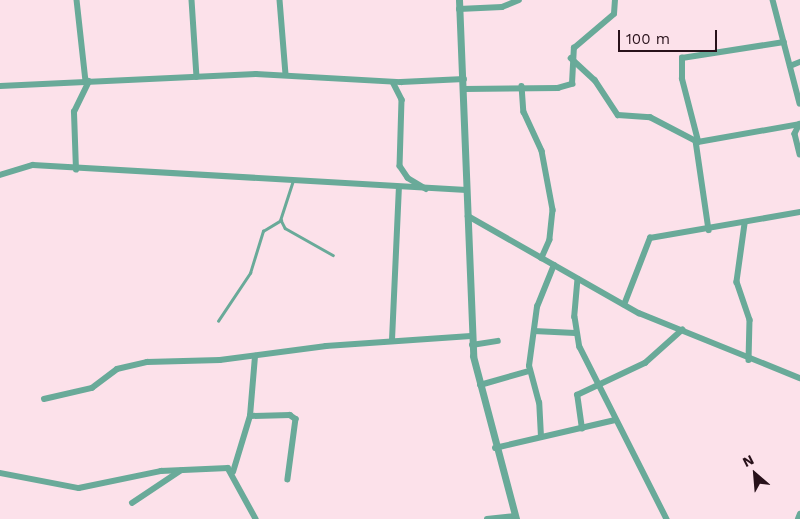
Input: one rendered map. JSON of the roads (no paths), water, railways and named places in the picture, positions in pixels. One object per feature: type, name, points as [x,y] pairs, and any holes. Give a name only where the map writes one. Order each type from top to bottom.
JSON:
[{"type":"street","points":[[76,170],[74,112],[87,81],[77,0]]},
{"type":"street","points":[[192,0],[197,77]]},
{"type":"street","points":[[280,0],[286,75]]},
{"type":"street","points":[[458,0],[464,80],[471,336],[494,448],[515,518],[487,519]]},
{"type":"street","points":[[459,9],[502,7],[518,0]]},
{"type":"street","points":[[464,89],[522,86],[558,88],[572,84],[571,58],[581,41],[614,14],[615,0]]},
{"type":"street","points":[[773,0],[800,104]]},
{"type":"street","points":[[709,230],[697,142],[682,79],[682,58],[784,42]]},
{"type":"street","points":[[571,58],[595,80],[618,115],[650,117],[697,142],[800,124]]},
{"type":"street","points":[[790,66],[800,62]]},
{"type":"street","points":[[0,86],[87,81],[286,75],[393,82],[464,80]]},
{"type":"street","points":[[393,82],[402,100],[400,166],[408,178],[428,190]]},
{"type":"street","points":[[522,86],[524,112],[542,151],[553,210],[550,240],[542,258]]},
{"type":"street","points":[[800,124],[795,134],[800,154]]},
{"type":"street","points":[[0,175],[33,165],[76,170],[428,190],[466,190]]},
{"type":"street","points":[[392,340],[399,188]]},
{"type":"street","points":[[624,306],[648,239],[745,224],[800,212]]},
{"type":"street","points":[[468,216],[624,306],[749,360],[778,366],[800,378]]},
{"type":"street","points":[[745,224],[737,282],[750,320],[749,360]]},
{"type":"street","points":[[542,438],[540,410],[530,371],[537,307],[554,265]]},
{"type":"street","points":[[578,279],[575,333],[598,388],[667,519]]},
{"type":"street","points":[[582,429],[577,395],[598,388],[657,355],[682,330]]},
{"type":"street","points":[[534,331],[575,333]]},
{"type":"street","points":[[44,399],[92,388],[131,365],[255,356],[392,340],[471,336]]},
{"type":"street","points":[[472,345],[498,342]]},
{"type":"street","points":[[255,356],[250,416],[233,472],[256,519]]},
{"type":"street","points":[[480,385],[530,371]]},
{"type":"street","points":[[250,416],[290,415],[296,419],[288,480]]},
{"type":"street","points":[[494,448],[615,420]]},
{"type":"street","points":[[0,473],[79,488],[153,472],[219,468],[233,472]]},
{"type":"street","points":[[132,503],[180,471]]},
{"type":"street","points":[[798,519],[800,514]]},
{"type":"lane","points":[[218,321],[250,274],[263,231],[281,220],[293,182]]},
{"type":"lane","points":[[281,220],[295,235],[333,255]]}]
